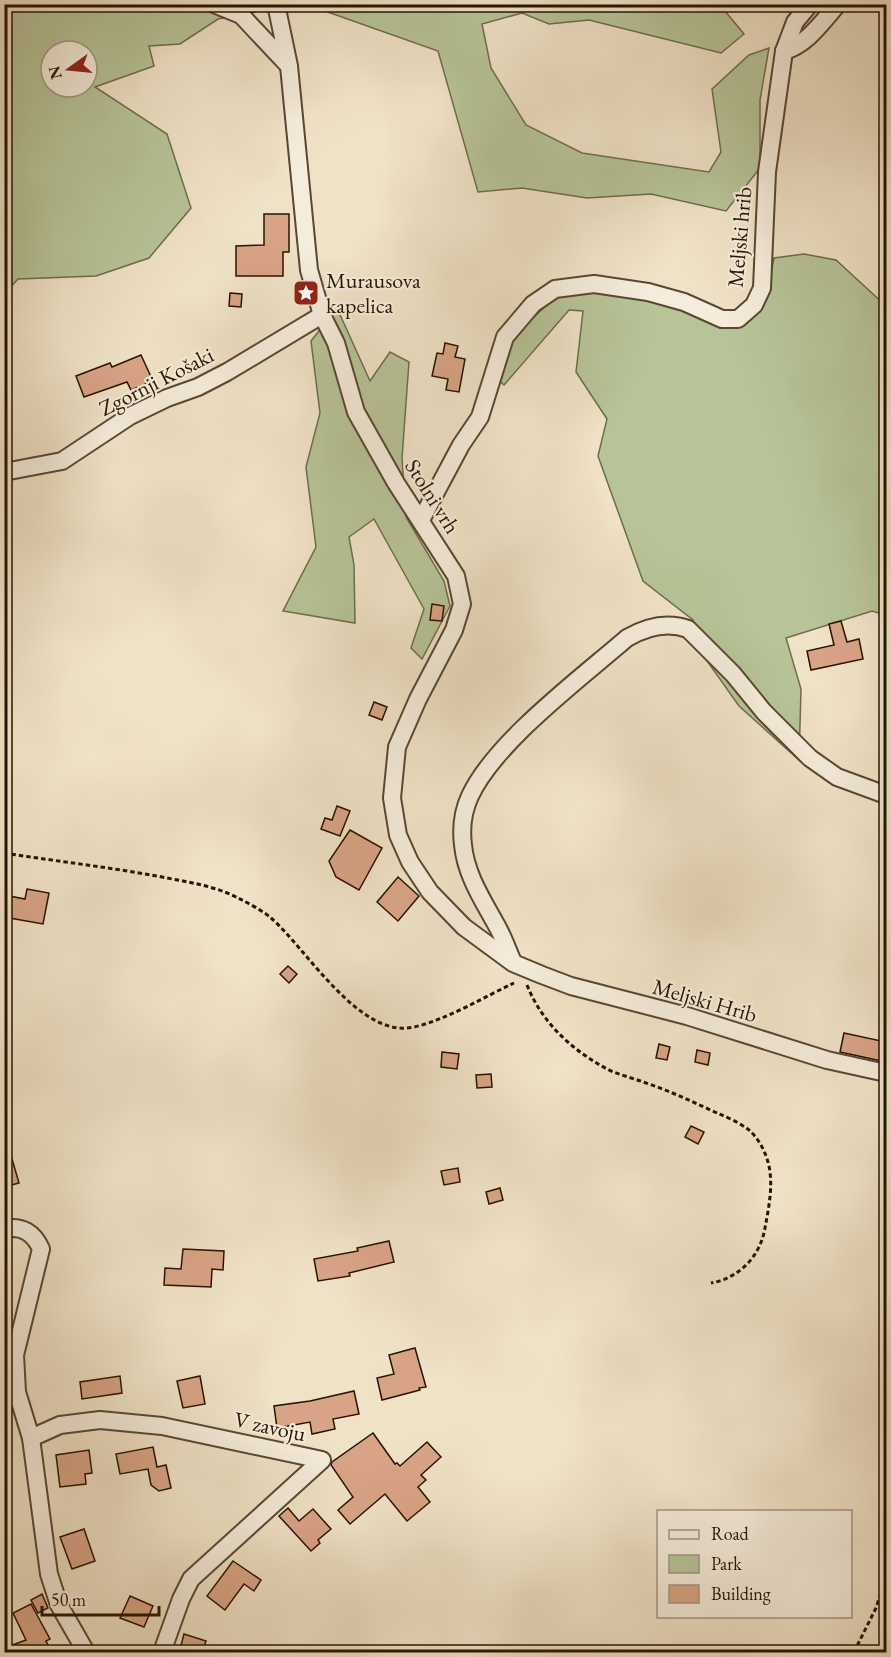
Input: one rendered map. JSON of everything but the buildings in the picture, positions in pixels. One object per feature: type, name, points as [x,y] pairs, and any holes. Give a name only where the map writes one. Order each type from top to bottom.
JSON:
[{"type":"street","points":[[214,4],[241,15],[289,66]]},
{"type":"street","name":"Stolni vrh","points":[[276,4],[289,66],[309,270],[322,315],[336,343],[356,412],[396,483],[456,576],[462,604],[454,630],[418,699],[397,747],[393,798],[398,835],[410,862],[430,892],[464,927],[513,963]]},
{"type":"street","name":"Meljski hrib","points":[[421,520],[461,445],[480,417],[505,336],[533,304],[555,288],[594,284],[648,292],[684,302],[722,320],[738,319],[754,305],[762,288],[767,172],[784,51],[795,22],[810,4]]},
{"type":"street","points":[[784,51],[794,48],[809,36],[838,4]]},
{"type":"street","name":"Zgornji Košaki","points":[[4,472],[62,461],[130,416],[227,372],[322,315]]},
{"type":"street","points":[[513,963],[468,868],[463,846],[463,823],[470,797],[478,782],[516,737],[627,638],[640,631],[658,626],[679,626],[688,629],[733,674],[764,712],[810,758],[837,777],[886,795]]},
{"type":"street","name":"Meljski Hrib","points":[[513,963],[571,986],[687,1017],[827,1060],[886,1073]]},
{"type":"street","points":[[7,1229],[26,1230],[36,1239],[41,1249],[15,1355],[18,1392],[31,1438],[49,1574],[59,1605],[86,1653]]},
{"type":"street","name":"V zavoju","points":[[31,1438],[60,1425],[100,1420],[162,1426],[322,1460],[192,1579],[181,1599],[162,1653]]},
{"type":"path","points":[[4,853],[212,886],[242,899],[271,918],[343,996],[369,1017],[391,1026],[412,1028],[433,1021],[514,983]]},
{"type":"path","points":[[525,978],[542,1014],[573,1048],[609,1070],[671,1091],[727,1117],[750,1130],[761,1145],[767,1159],[771,1182],[764,1234],[751,1260],[737,1274],[723,1281],[711,1283]]},
{"type":"path","points":[[854,1653],[876,1608],[886,1577]]},
{"type":"green space","points":[[435,4],[445,7],[445,4],[720,5],[744,34],[721,53],[589,20],[549,24],[522,13],[482,24],[491,68],[526,125],[582,153],[709,172],[721,152],[712,89],[749,55],[769,48],[760,100],[760,168],[726,211],[651,194],[587,198],[522,188],[478,192],[438,51],[308,5]]},
{"type":"green space","points":[[5,5],[259,5],[256,12],[218,19],[180,44],[149,46],[154,66],[99,86],[99,39],[39,39],[39,99],[99,99],[99,90],[167,134],[191,208],[149,258],[96,276],[18,279],[5,293]]},
{"type":"green space","points":[[804,254],[836,260],[886,306],[886,615],[872,611],[786,638],[801,689],[799,760],[739,706],[700,651],[693,620],[643,581],[598,456],[607,419],[576,372],[583,311],[569,310],[504,385],[497,379],[509,341],[556,296],[595,290],[647,296],[720,325],[768,288],[774,258]]},
{"type":"green space","points":[[337,308],[370,381],[390,352],[409,362],[402,458],[406,517],[444,581],[450,606],[422,659],[411,648],[424,609],[374,519],[349,537],[354,565],[355,623],[283,611],[316,547],[306,467],[320,413],[311,341]]},
{"type":"place","name":"Murausova kapelica","points":[[306,293]]}]
